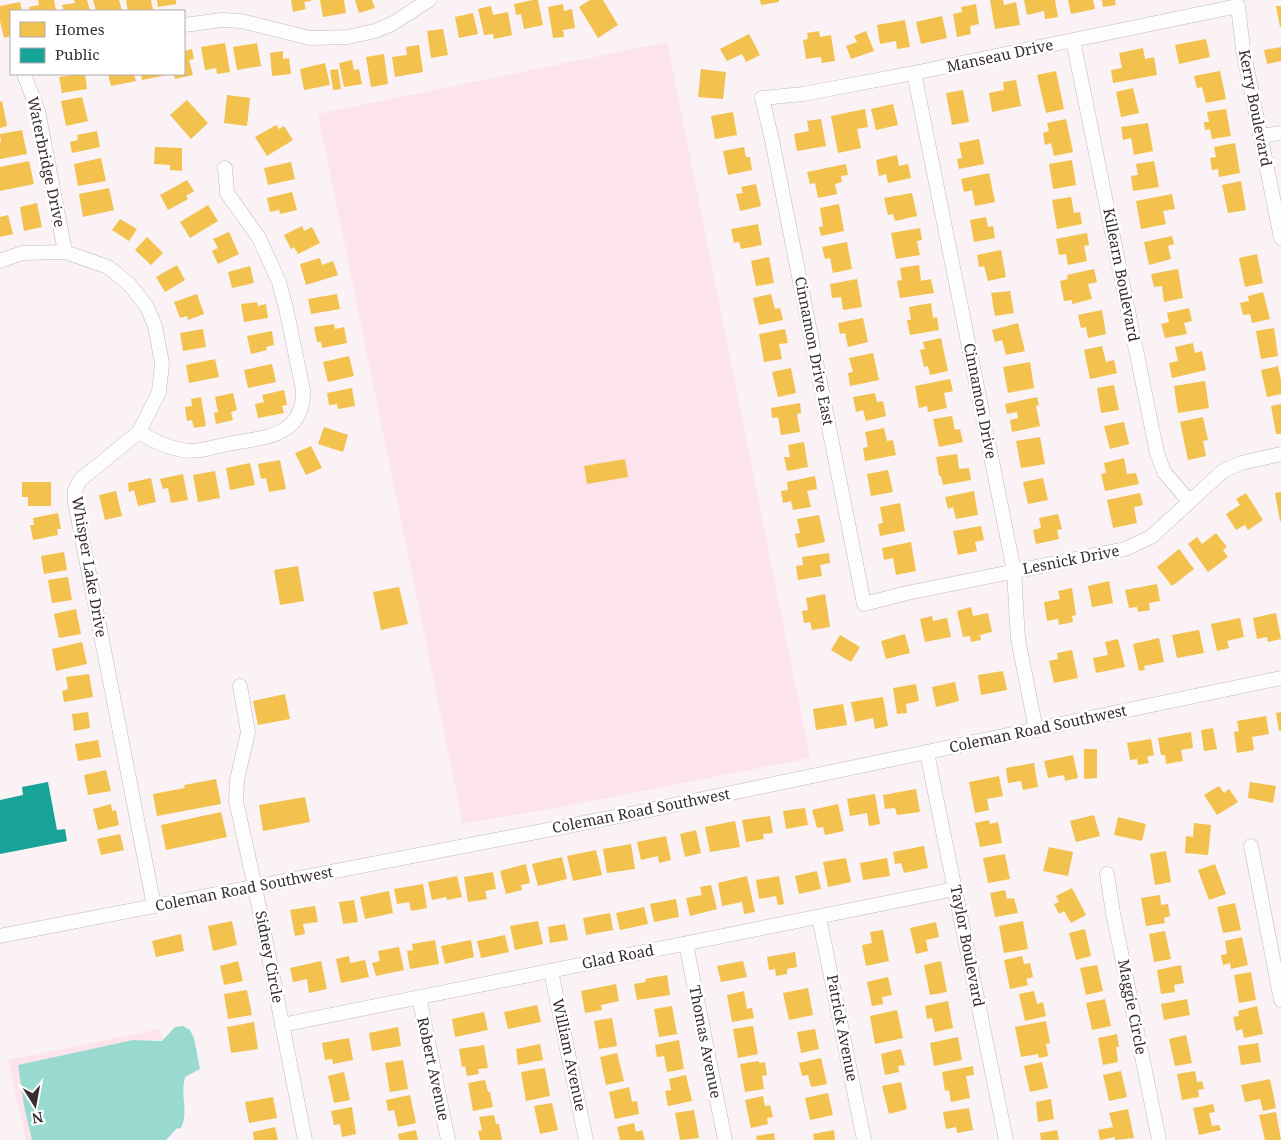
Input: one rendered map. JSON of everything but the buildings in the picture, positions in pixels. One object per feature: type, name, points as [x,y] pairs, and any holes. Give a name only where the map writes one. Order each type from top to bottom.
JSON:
[{"type":"street","points":[[185,25],[222,20],[241,21],[310,38],[348,37],[375,31],[392,24],[429,0]]},
{"type":"street","name":"Manseau Drive","points":[[762,98],[803,94],[914,73],[1193,17],[1238,6]]},
{"type":"street","name":"Kerry Boulevard","points":[[1238,6],[1243,49],[1281,238]]},
{"type":"street","name":"Killearn Boulevard","points":[[1073,40],[1157,453],[1164,472],[1189,501]]},
{"type":"street","name":"Cinnamon Drive","points":[[914,73],[1014,571],[1018,639],[1036,730]]},
{"type":"street","name":"Waterbridge Drive","points":[[24,75],[38,111],[65,252]]},
{"type":"street","name":"Cinnamon Drive East","points":[[762,98],[864,604]]},
{"type":"street","points":[[1261,136],[1281,133]]},
{"type":"street","points":[[140,432],[155,442],[182,450],[201,450],[282,432],[298,417],[301,409],[303,390],[279,282],[259,238],[227,193],[226,168]]},
{"type":"street","name":"Whisper Lake Drive","points":[[0,261],[22,254],[65,252],[108,267],[136,292],[151,315],[159,342],[162,363],[159,392],[140,432],[100,466],[83,477],[75,490],[75,502],[154,906]]},
{"type":"street","name":"Lesnick Drive","points":[[864,604],[907,593],[1115,552],[1134,546],[1151,537],[1224,471],[1232,466],[1281,454]]},
{"type":"street","name":"Coleman Road Southwest","points":[[0,936],[650,810],[1281,678]]},
{"type":"street","name":"Sidney Circle","points":[[240,686],[248,732],[235,792],[305,1140]]},
{"type":"street","name":"Taylor Boulevard","points":[[928,753],[1006,1140]]},
{"type":"street","points":[[1251,846],[1281,1000]]},
{"type":"street","name":"Maggie Circle","points":[[1107,874],[1159,1140]]},
{"type":"street","name":"Glad Road","points":[[282,1025],[955,889]]},
{"type":"street","name":"Patrick Avenue","points":[[819,917],[864,1140]]},
{"type":"street","name":"Thomas Avenue","points":[[686,944],[725,1140]]},
{"type":"street","name":"William Avenue","points":[[551,971],[586,1140]]},
{"type":"street","name":"Robert Avenue","points":[[418,997],[448,1140]]},
{"type":"shaded area","points":[[667,42],[810,758],[463,824],[318,114]]},
{"type":"shaded area","points":[[183,1026],[190,1030],[194,1038],[200,1069],[185,1077],[183,1122],[181,1128],[177,1128],[166,1140],[32,1140],[24,1106],[18,1065],[133,1040],[162,1041],[175,1027]]},
{"type":"shaded area","points":[[160,1029],[162,1040],[133,1040],[19,1065],[24,1106],[32,1140],[26,1140],[8,1060]]}]
